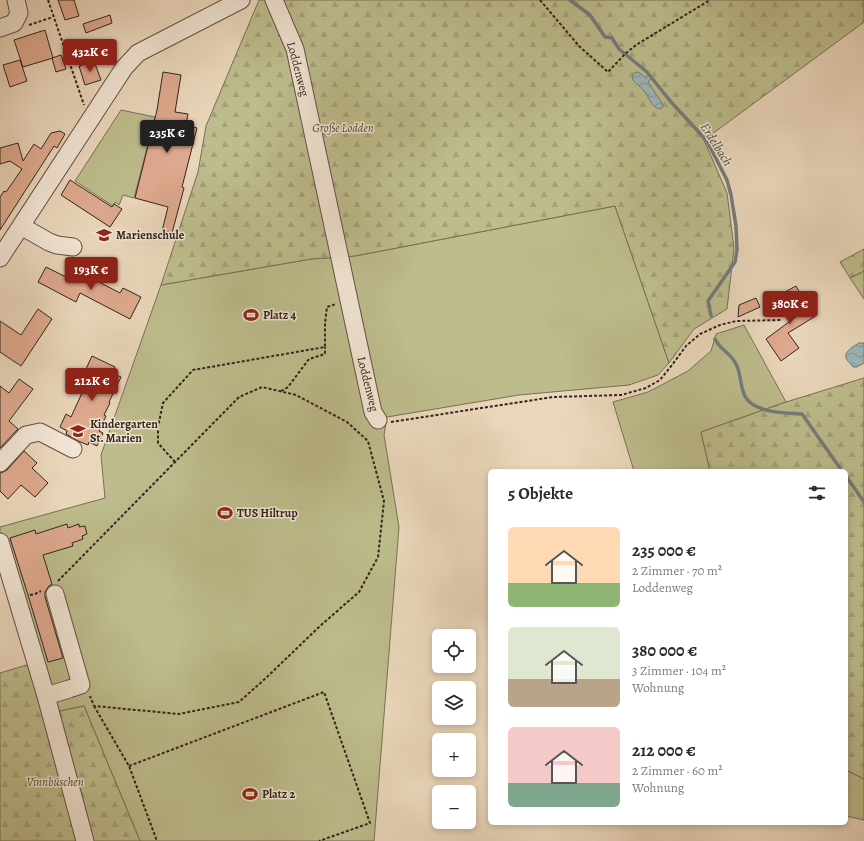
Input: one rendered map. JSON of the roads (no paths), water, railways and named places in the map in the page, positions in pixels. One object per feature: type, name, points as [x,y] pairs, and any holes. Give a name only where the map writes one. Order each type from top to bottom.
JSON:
[{"type":"street","points":[[7,26],[19,13],[16,0]]},
{"type":"street","points":[[0,258],[124,68],[138,52],[241,0]]},
{"type":"street","name":"Loddenweg","points":[[274,0],[295,49],[373,412],[378,420]]},
{"type":"street","points":[[21,226],[49,242],[73,248]]},
{"type":"street","points":[[0,463],[26,435],[40,432],[74,449]]},
{"type":"street","points":[[0,542],[46,696],[85,841]]},
{"type":"street","points":[[46,696],[81,685],[51,590]]},
{"type":"water","points":[[638,72],[646,78],[648,74],[652,78],[648,82],[662,103],[663,106],[661,109],[653,105],[644,91],[633,80],[633,74]]},
{"type":"water","points":[[859,343],[864,343],[864,363],[857,367],[853,367],[847,359],[846,353]]},
{"type":"waterway","name":"Erdelbach","points":[[570,0],[590,15],[605,37],[612,38],[619,49],[647,72],[671,102],[707,141],[727,180],[736,226],[737,250],[735,262],[708,301],[711,316]]},
{"type":"waterway","name":"Erdelbach","points":[[715,339],[717,343],[734,360],[739,371],[744,394],[748,400],[754,405],[769,411],[802,414],[841,469]]},
{"type":"waterway","name":"Erdelbach","points":[[848,479],[864,502]]},
{"type":"place","name":"Marienschule","points":[[104,235]]},
{"type":"place","name":"Platz 4","points":[[251,315]]},
{"type":"place","name":"Kindergarten St. Marien","points":[[78,431]]},
{"type":"place","name":"TUS Hiltrup","points":[[225,513]]},
{"type":"place","name":"Platz 2","points":[[250,794]]},
{"type":"park label","name":"Große Lodden","points":[[343,128]]},
{"type":"park label","name":"Vinnbüschen","points":[[55,782]]}]
